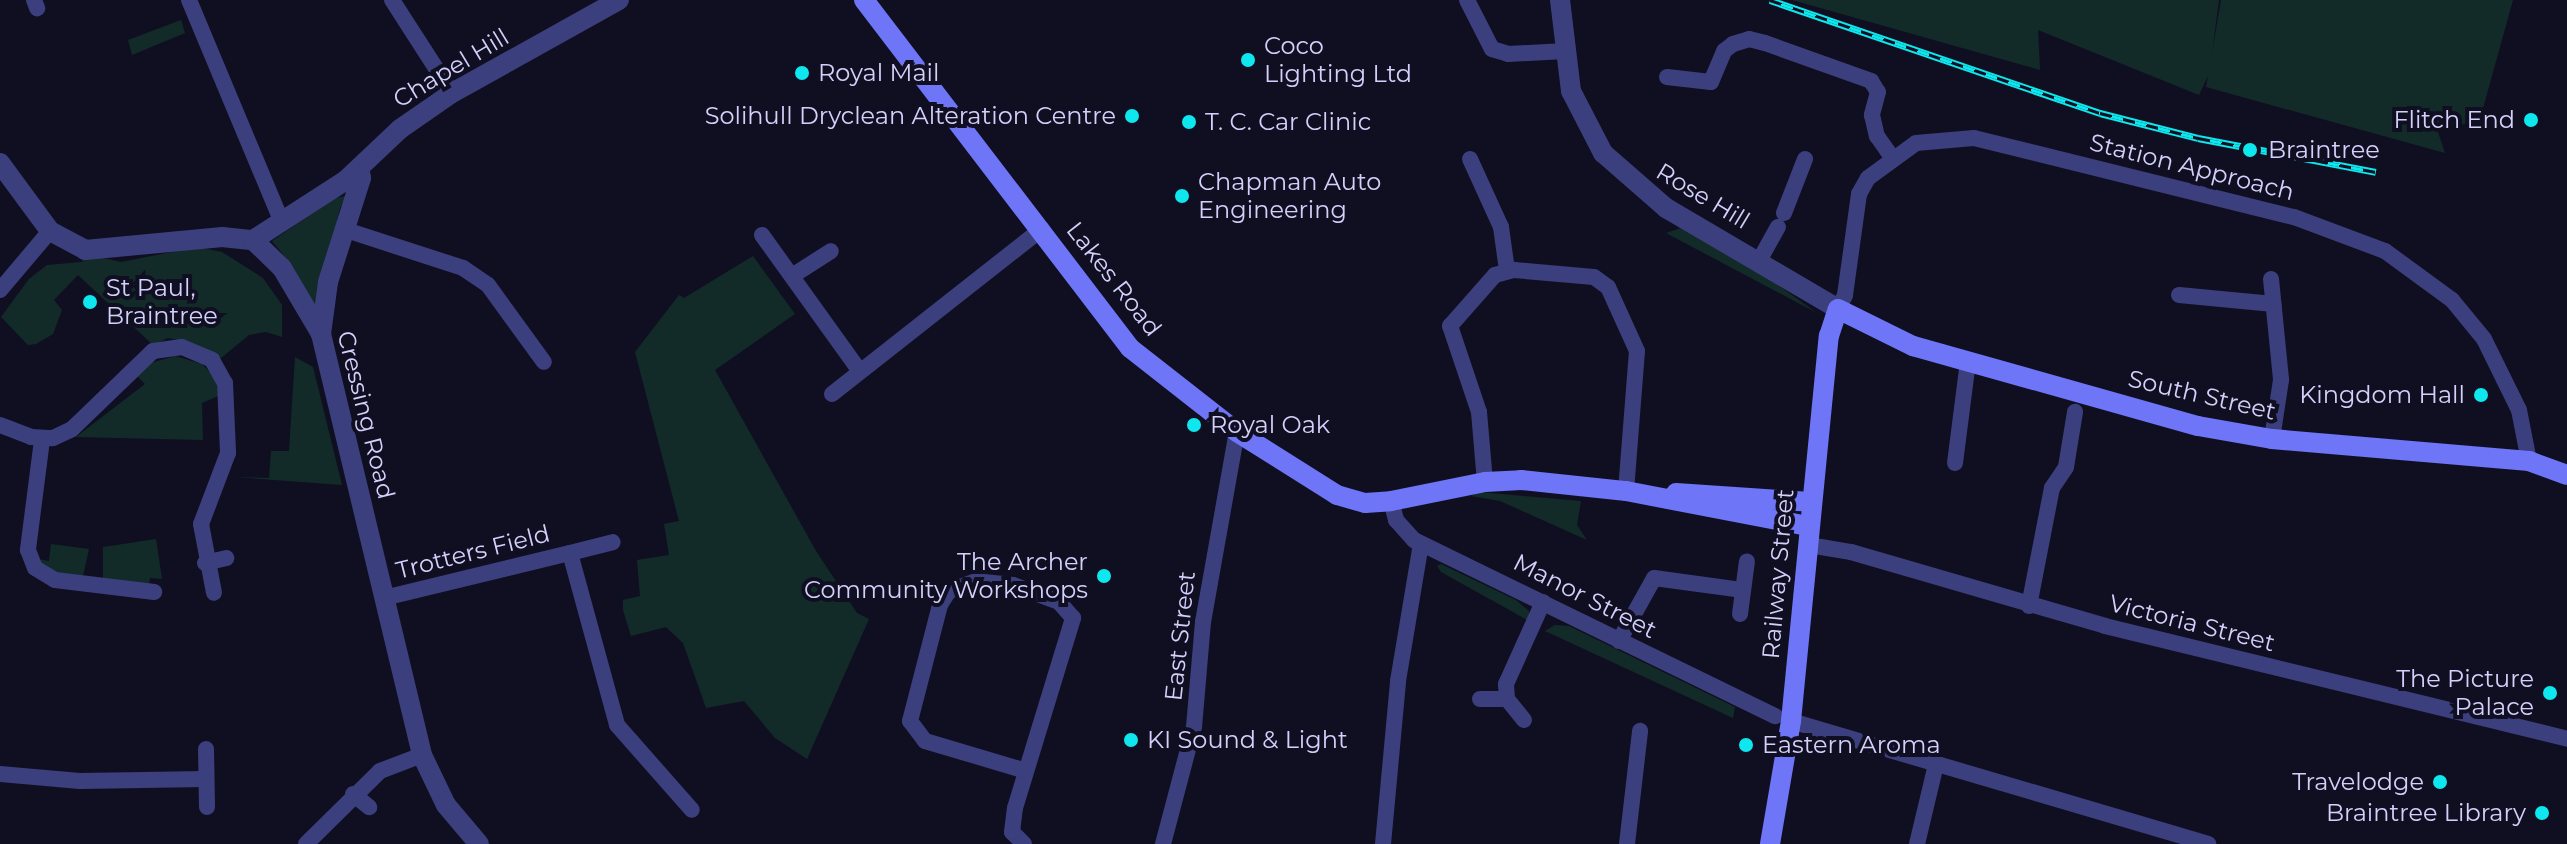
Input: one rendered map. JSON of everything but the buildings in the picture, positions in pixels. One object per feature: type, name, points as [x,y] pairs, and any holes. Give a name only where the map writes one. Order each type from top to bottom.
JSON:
[{"type":"main road","name":"Lakes Road","points":[[864,0],[1130,348],[1237,432],[1337,495],[1365,503],[1391,501],[1485,482],[1521,480],[1652,496]]},
{"type":"main road","name":"South Street","points":[[1838,309],[1894,338],[2198,426],[2272,439],[2529,461],[2567,475]]},
{"type":"main road","name":"Railway Street","points":[[1770,844],[1829,336],[1838,309]]},
{"type":"main road","points":[[1652,496],[1667,492],[1810,502]]},
{"type":"main road","points":[[1652,496],[1808,536]]},
{"type":"street","points":[[189,0],[281,220]]},
{"type":"street","points":[[392,0],[452,93]]},
{"type":"street","name":"Chapel Hill","points":[[253,240],[359,168],[400,129],[452,93],[619,0]]},
{"type":"street","points":[[1467,0],[1492,49],[1508,54],[1565,51]]},
{"type":"street","name":"Rose Hill","points":[[1560,0],[1574,102],[1612,163],[1666,208],[1838,309]]},
{"type":"street","points":[[1667,77],[1711,82],[1724,51],[1733,44],[1749,39],[1765,43],[1871,81],[1878,92],[1872,115],[1877,136],[1891,156]]},
{"type":"street","name":"Station Approach","points":[[1838,309],[1845,295],[1859,194],[1891,156],[1929,139],[1974,138],[2294,217],[2385,251],[2444,293],[2484,339],[2519,410],[2529,461]]},
{"type":"street","points":[[1470,159],[1501,227],[1507,270]]},
{"type":"street","points":[[1759,261],[1781,220],[1805,159]]},
{"type":"street","points":[[0,163],[50,231],[85,250],[222,237],[253,240]]},
{"type":"street","points":[[321,334],[343,229],[361,178],[359,168]]},
{"type":"street","points":[[343,229],[463,268],[488,285],[544,362]]},
{"type":"street","points":[[832,394],[1042,229]]},
{"type":"street","points":[[0,290],[50,231]]},
{"type":"street","points":[[762,235],[859,370]]},
{"type":"street","name":"Cressing Road","points":[[253,240],[282,268],[321,334],[422,755],[446,805],[479,844]]},
{"type":"street","points":[[792,276],[831,251]]},
{"type":"street","points":[[1485,482],[1477,406],[1450,329],[1464,306],[1507,270],[1587,275],[1608,287],[1637,351],[1626,491]]},
{"type":"street","points":[[2271,279],[2281,380],[2272,439]]},
{"type":"street","points":[[2179,295],[2274,304]]},
{"type":"street","points":[[0,425],[42,440],[72,429],[146,356],[167,347],[193,350],[220,369],[228,436],[226,463],[201,524],[205,563],[214,593]]},
{"type":"street","points":[[1955,463],[1968,361]]},
{"type":"street","points":[[2029,606],[2052,488],[2066,467],[2075,412]]},
{"type":"street","name":"East Street","points":[[1163,844],[1194,727],[1203,622],[1237,432]]},
{"type":"street","points":[[42,440],[28,550],[35,568],[55,580],[154,592]]},
{"type":"street","name":"Manor Street","points":[[1391,501],[1401,528],[1421,544],[1783,719],[2208,844]]},
{"type":"street","name":"Victoria Street","points":[[1808,536],[2029,606],[2567,739]]},
{"type":"street","points":[[570,553],[613,542]]},
{"type":"street","points":[[1383,844],[1398,681],[1421,544]]},
{"type":"street","name":"Trotters Field","points":[[384,598],[570,553],[617,725],[692,810]]},
{"type":"street","points":[[205,563],[226,558]]},
{"type":"street","points":[[1740,614],[1747,561]]},
{"type":"street","points":[[1619,641],[1654,578],[1743,590]]},
{"type":"street","points":[[1024,844],[1012,832],[1012,824],[1073,618],[1059,602],[1013,585],[976,581],[949,591],[940,605],[910,721],[925,741],[1026,771]]},
{"type":"street","points":[[1524,720],[1507,699],[1508,676],[1543,602]]},
{"type":"street","points":[[1480,699],[1507,699]]},
{"type":"street","points":[[1628,844],[1640,731]]},
{"type":"street","points":[[206,749],[207,807]]},
{"type":"street","points":[[306,844],[353,794],[380,771],[422,755]]},
{"type":"street","points":[[1917,844],[1936,764]]},
{"type":"street","points":[[0,774],[80,781],[206,779]]},
{"type":"street","points":[[353,794],[369,807]]},
{"type":"green space","points":[[1792,0],[2219,0],[2212,53],[2221,0],[2513,0],[2480,119],[2438,132],[2445,153],[2206,87],[2208,76],[2199,95],[2038,30],[2040,70]]},
{"type":"green space","points":[[181,20],[185,33],[132,55],[128,40]]},
{"type":"green space","points":[[346,196],[340,208],[316,313],[291,264],[272,241],[335,198]]},
{"type":"green space","points":[[1681,228],[1764,275],[1817,313],[1666,233]]},
{"type":"green space","points":[[197,247],[222,252],[263,278],[282,305],[282,337],[266,332],[249,335],[221,358],[184,341],[168,338],[153,345],[78,275],[54,300],[62,310],[53,334],[36,344],[28,345],[1,317],[29,279],[47,265],[82,262],[85,254],[121,262]]},
{"type":"green space","points":[[753,256],[795,314],[715,370],[816,551],[857,613],[869,619],[807,759],[775,738],[744,701],[706,708],[683,643],[666,627],[631,636],[623,610],[623,600],[640,596],[637,560],[669,555],[664,524],[679,521],[635,352],[679,295],[684,298]]},
{"type":"green space","points":[[175,356],[202,364],[216,379],[218,396],[202,403],[203,440],[76,437],[145,384],[137,376],[151,363]]},
{"type":"green space","points":[[295,357],[313,367],[342,485],[235,477],[269,478],[271,451],[289,451]]},
{"type":"green space","points":[[1479,492],[1581,501],[1577,525],[1587,540],[1500,501],[1471,496]]},
{"type":"green space","points":[[156,539],[162,579],[150,578],[149,587],[103,578],[103,547]]},
{"type":"green space","points":[[51,544],[89,549],[83,576],[51,573],[37,559],[49,561]]},
{"type":"green space","points":[[1441,564],[1516,600],[1529,611],[1529,621],[1441,572],[1437,566]]},
{"type":"green space","points":[[1555,625],[1569,626],[1735,707],[1733,718],[1545,631]]},
{"type":"railway","points":[[1770,0],[2100,113],[2198,138],[2376,172]]},
{"type":"place","name":"Coco Lighting Ltd","points":[[1248,60]]},
{"type":"place","name":"Royal Mail","points":[[802,73]]},
{"type":"place","name":"Solihull Dryclean Alteration Centre","points":[[1132,116]]},
{"type":"place","name":"Flitch End","points":[[2531,120]]},
{"type":"place","name":"T. C. Car Clinic","points":[[1189,122]]},
{"type":"place","name":"Braintree","points":[[2250,150]]},
{"type":"place","name":"Chapman Auto Engineering","points":[[1182,196]]},
{"type":"place","name":"St Paul, Braintree","points":[[90,302]]},
{"type":"place","name":"Kingdom Hall","points":[[2481,395]]},
{"type":"place","name":"Royal Oak","points":[[1194,425]]},
{"type":"place","name":"The Archer Community Workshops","points":[[1104,576]]},
{"type":"place","name":"The Picture Palace","points":[[2550,693]]},
{"type":"place","name":"KI Sound & Light","points":[[1131,740]]},
{"type":"place","name":"Eastern Aroma","points":[[1746,745]]},
{"type":"place","name":"Travelodge","points":[[2440,782]]},
{"type":"place","name":"Braintree Library","points":[[2542,813]]}]
